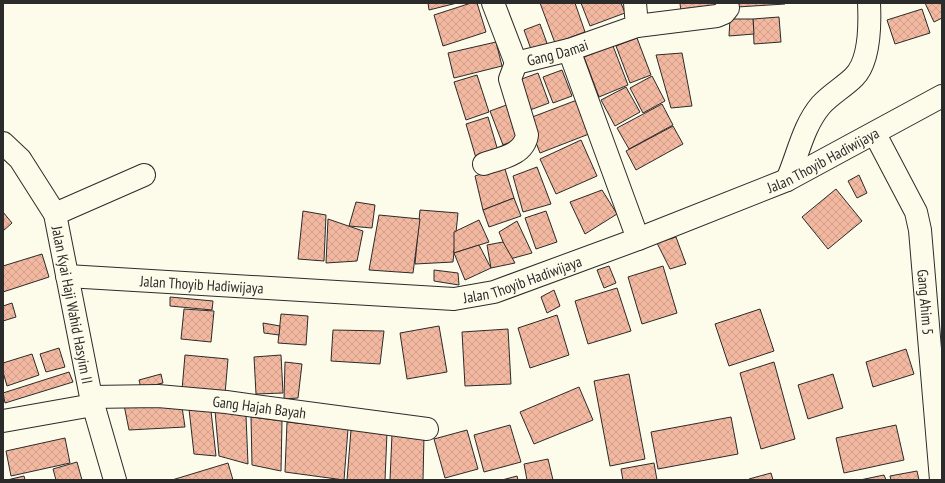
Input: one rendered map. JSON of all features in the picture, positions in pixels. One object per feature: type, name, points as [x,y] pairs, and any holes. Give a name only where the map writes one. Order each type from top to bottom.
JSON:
[{"type":"street","name":"Gang Damai","points":[[493,3],[516,63],[569,50],[637,26],[717,16],[724,13],[728,8],[727,3]]},
{"type":"street","points":[[635,3],[637,26]]},
{"type":"street","points":[[787,180],[806,128],[821,105],[856,75],[865,55],[870,22],[868,3]]},
{"type":"street","points":[[569,50],[638,239]]},
{"type":"street","points":[[484,164],[516,153],[523,148],[526,141],[527,135],[510,79],[516,63]]},
{"type":"street","name":"Jalan Thoyib Hadiwijaya","points":[[67,276],[454,299],[494,292],[638,239],[787,180],[875,134],[942,96]]},
{"type":"street","name":"Gang Ahim 5","points":[[875,134],[916,212],[920,230],[941,468]]},
{"type":"street","name":"Jalan Kyai Haji Wahid Hasyim II","points":[[3,143],[20,159],[55,214],[92,401],[115,480]]},
{"type":"street","points":[[55,214],[144,175]]},
{"type":"street","name":"Gang Hajah Bayah","points":[[3,421],[92,401],[158,396],[226,402],[427,429]]},
{"type":"building","points":[[428,3],[457,3],[429,10]]},
{"type":"building","points":[[471,3],[477,3],[486,32],[443,46],[434,15]]},
{"type":"building","points":[[540,3],[575,3],[585,32],[555,43]]},
{"type":"building","points":[[581,3],[621,3],[625,13],[590,26]]},
{"type":"building","points":[[680,3],[720,3],[720,8],[681,13]]},
{"type":"building","points":[[736,3],[785,3],[785,4],[737,7]]},
{"type":"building","points":[[925,3],[942,3],[942,18],[934,22]]},
{"type":"building","points":[[922,9],[930,33],[895,44],[887,20]]},
{"type":"building","points":[[779,17],[781,42],[754,44],[753,19]]},
{"type":"building","points":[[730,19],[753,19],[754,34],[729,36]]},
{"type":"building","points":[[540,24],[548,46],[532,52],[524,30]]},
{"type":"building","points":[[637,38],[651,75],[630,83],[616,46]]},
{"type":"building","points":[[496,42],[502,66],[454,78],[448,53]]},
{"type":"building","points":[[613,46],[628,85],[599,97],[584,57]]},
{"type":"building","points":[[682,53],[692,106],[671,108],[656,55]]},
{"type":"building","points":[[562,70],[572,96],[553,103],[543,77]]},
{"type":"building","points":[[538,73],[549,103],[530,110],[519,80]]},
{"type":"building","points":[[477,75],[489,112],[466,120],[454,82]]},
{"type":"building","points":[[652,76],[665,101],[643,113],[630,88]]},
{"type":"building","points":[[626,87],[640,112],[615,126],[601,100]]},
{"type":"building","points":[[577,100],[589,134],[540,153],[527,119]]},
{"type":"building","points":[[512,103],[525,137],[503,145],[490,111]]},
{"type":"building","points":[[662,104],[673,125],[629,149],[617,128]]},
{"type":"building","points":[[488,117],[498,151],[476,158],[466,124]]},
{"type":"building","points":[[673,126],[683,144],[636,170],[626,151]]},
{"type":"building","points":[[581,140],[597,176],[556,194],[540,159]]},
{"type":"building","points":[[504,166],[514,198],[483,210],[475,176]]},
{"type":"building","points":[[537,167],[551,204],[523,212],[513,176]]},
{"type":"building","points":[[859,175],[867,193],[857,198],[848,181]]},
{"type":"building","points":[[836,189],[862,221],[828,249],[802,217]]},
{"type":"building","points":[[602,190],[617,214],[585,234],[570,202]]},
{"type":"building","points":[[514,198],[521,216],[489,227],[483,210]]},
{"type":"building","points":[[356,202],[375,205],[372,228],[349,226]]},
{"type":"building","points":[[420,210],[458,213],[453,262],[415,264]]},
{"type":"building","points":[[303,211],[326,215],[324,261],[298,259]]},
{"type":"building","points":[[546,211],[557,242],[536,249],[525,218]]},
{"type":"building","points":[[3,212],[12,223],[3,231]]},
{"type":"building","points":[[379,215],[420,219],[413,273],[369,270]]},
{"type":"building","points":[[328,219],[363,231],[357,261],[326,263]]},
{"type":"building","points":[[479,220],[489,242],[454,253],[454,232]]},
{"type":"building","points":[[517,221],[532,253],[510,259],[499,232]]},
{"type":"building","points":[[676,237],[686,264],[670,269],[657,243]]},
{"type":"building","points":[[503,242],[515,263],[491,268],[487,245]]},
{"type":"building","points":[[479,245],[491,268],[465,280],[454,253]]},
{"type":"building","points":[[42,254],[49,277],[3,292],[3,266]]},
{"type":"building","points":[[609,266],[616,283],[604,288],[597,270]]},
{"type":"building","points":[[663,266],[677,313],[642,324],[628,277]]},
{"type":"building","points":[[434,270],[458,273],[459,285],[434,281]]},
{"type":"building","points":[[617,288],[631,331],[588,344],[575,301]]},
{"type":"building","points":[[554,290],[560,306],[547,313],[541,297]]},
{"type":"building","points":[[170,297],[213,301],[212,310],[170,306]]},
{"type":"building","points":[[12,303],[16,317],[3,321],[3,306]]},
{"type":"building","points":[[184,309],[214,311],[211,342],[181,339]]},
{"type":"building","points":[[760,309],[774,351],[729,366],[715,324]]},
{"type":"building","points":[[281,314],[308,316],[306,345],[278,343]]},
{"type":"building","points":[[557,315],[569,355],[530,368],[518,328]]},
{"type":"building","points":[[263,323],[280,326],[279,335],[264,333]]},
{"type":"building","points":[[439,326],[447,372],[407,379],[400,333]]},
{"type":"building","points":[[508,329],[511,384],[465,386],[462,332]]},
{"type":"building","points":[[333,330],[384,331],[380,364],[331,361]]},
{"type":"building","points":[[59,348],[65,367],[46,372],[40,354]]},
{"type":"building","points":[[906,349],[914,374],[873,387],[866,362]]},
{"type":"building","points":[[32,354],[39,375],[7,386],[3,372],[3,363]]},
{"type":"building","points":[[185,355],[228,359],[225,394],[182,390]]},
{"type":"building","points":[[281,355],[283,393],[256,394],[254,357]]},
{"type":"building","points":[[285,362],[302,364],[298,398],[284,399]]},
{"type":"building","points":[[774,362],[795,439],[761,449],[740,373]]},
{"type":"building","points":[[69,372],[73,382],[5,403],[3,393]]},
{"type":"building","points":[[161,374],[163,383],[141,388],[139,380]]},
{"type":"building","points":[[629,374],[645,459],[610,466],[594,381]]},
{"type":"building","points":[[833,374],[843,408],[808,419],[798,385]]},
{"type":"building","points":[[579,387],[593,420],[534,444],[520,412]]},
{"type":"building","points":[[124,405],[182,407],[185,427],[129,430]]},
{"type":"building","points":[[189,409],[211,411],[216,456],[194,454]]},
{"type":"building","points":[[215,411],[246,416],[248,464],[219,456]]},
{"type":"building","points":[[251,417],[282,421],[281,471],[252,465]]},
{"type":"building","points":[[731,417],[738,454],[658,469],[651,432]]},
{"type":"building","points":[[287,422],[348,429],[344,480],[285,472]]},
{"type":"building","points":[[510,425],[521,462],[484,472],[474,435]]},
{"type":"building","points":[[896,425],[904,460],[844,473],[836,438]]},
{"type":"building","points":[[351,430],[387,432],[385,480],[347,480]]},
{"type":"building","points":[[467,430],[478,469],[445,478],[434,439]]},
{"type":"building","points":[[392,434],[424,436],[423,480],[390,480]]},
{"type":"building","points":[[65,438],[70,463],[11,476],[6,451]]},
{"type":"building","points":[[548,459],[553,480],[527,480],[524,464]]},
{"type":"building","points":[[77,462],[82,480],[56,480],[53,469]]},
{"type":"building","points":[[228,463],[233,480],[172,480]]},
{"type":"building","points":[[654,463],[657,480],[623,480],[621,469]]},
{"type":"building","points":[[917,471],[919,480],[891,480],[890,476]]},
{"type":"building","points":[[771,473],[773,480],[749,480],[749,479]]},
{"type":"building","points":[[884,475],[886,480],[860,480]]},
{"type":"building","points":[[24,476],[25,480],[7,480]]},
{"type":"building","points":[[517,476],[518,480],[502,480]]}]
